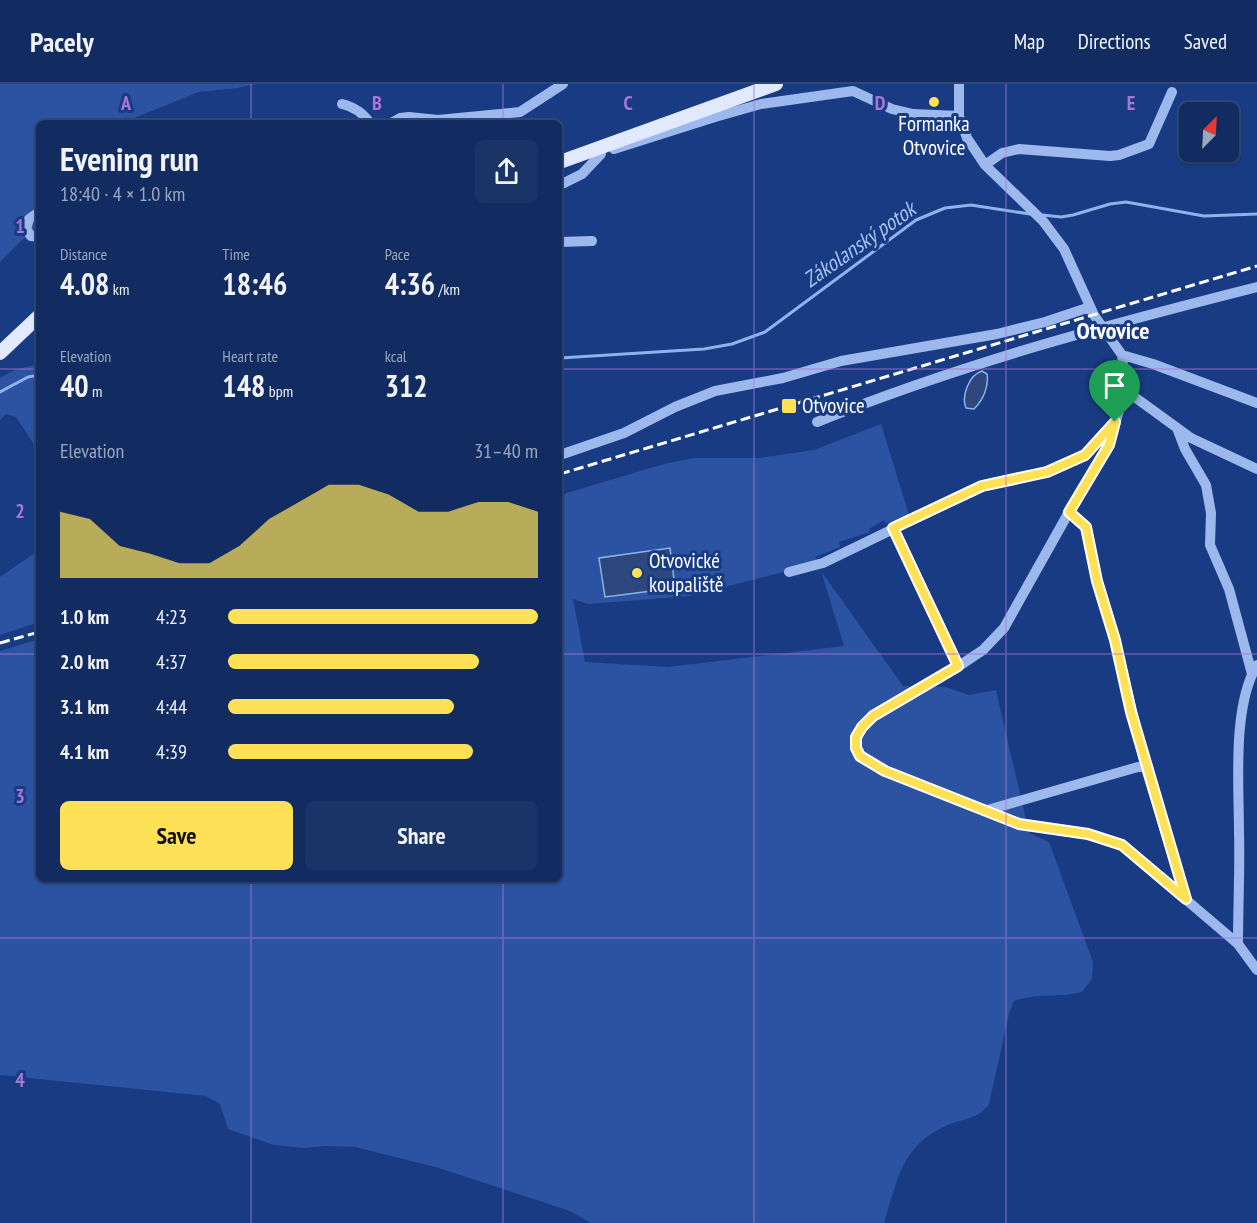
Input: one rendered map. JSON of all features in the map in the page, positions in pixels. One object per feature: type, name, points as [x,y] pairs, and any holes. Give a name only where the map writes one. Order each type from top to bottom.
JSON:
[{"type":"main road","points":[[562,161],[597,151],[776,84]]},
{"type":"main road","points":[[0,353],[36,319]]},
{"type":"street","points":[[397,120],[410,117],[438,120],[520,112],[563,84]]},
{"type":"street","points":[[958,84],[959,116],[967,138],[985,165],[1043,221],[1064,249],[1090,307],[1122,355],[1125,390],[1109,445],[1004,628],[983,650],[873,716],[858,732],[856,748],[863,759],[885,771],[1019,824],[1095,836],[1122,845],[1238,944],[1257,970]]},
{"type":"street","points":[[562,184],[582,174],[597,151],[761,104],[850,88],[892,109],[914,114],[959,116]]},
{"type":"street","points":[[985,165],[1002,153],[1018,149],[1110,156],[1129,152],[1149,144],[1172,92]]},
{"type":"street","points":[[342,104],[356,108],[368,120]]},
{"type":"street","points":[[36,214],[29,219],[26,229],[31,236],[36,237]]},
{"type":"street","points":[[562,242],[592,241]]},
{"type":"street","points":[[817,422],[879,397],[958,370],[1102,326],[1257,287]]},
{"type":"street","points":[[562,454],[624,433],[684,403],[715,391],[783,378],[841,361],[997,334],[1045,322],[1090,307]]},
{"type":"street","points":[[1122,355],[1153,364],[1257,403]]},
{"type":"street","points":[[1125,390],[1191,438],[1257,469]]},
{"type":"street","points":[[789,572],[823,563],[982,486],[1047,472],[1085,455],[1115,422]]},
{"type":"street","points":[[1177,428],[1185,449],[1206,485],[1212,513],[1210,545],[1229,589],[1254,670],[1244,699],[1238,767],[1238,944]]},
{"type":"street","points":[[1069,512],[1086,527],[1097,581],[1115,640],[1145,765],[1186,899]]},
{"type":"street","points":[[893,528],[958,666]]},
{"type":"street","points":[[984,811],[1145,765]]},
{"type":"shaded area","points":[[0,84],[256,84],[199,92],[129,120],[36,120],[36,231],[23,239],[0,262]]},
{"type":"shaded area","points":[[36,365],[36,447],[16,417],[6,414],[0,420],[0,378],[14,370]]},
{"type":"shaded area","points":[[982,371],[987,374],[985,393],[974,409],[966,408],[967,386],[977,373]]},
{"type":"shaded area","points":[[881,424],[909,515],[886,523],[884,520],[869,529],[870,532],[839,542],[840,547],[815,557],[817,561],[799,568],[689,596],[588,604],[573,599],[585,662],[668,667],[844,646],[821,571],[903,686],[946,687],[969,695],[996,690],[1029,833],[1049,842],[1093,962],[1092,979],[1082,992],[1030,997],[1014,1001],[989,1104],[981,1113],[932,1133],[911,1153],[898,1178],[884,1223],[591,1223],[570,1211],[439,1168],[355,1147],[304,1148],[274,1145],[228,1129],[220,1104],[206,1096],[0,1075],[0,651],[36,640],[36,882],[562,882],[562,494],[664,464],[694,458],[759,458],[814,450]]},
{"type":"shaded area","name":"Otvovické koupaliště","points":[[670,548],[675,588],[605,597],[599,558]]},
{"type":"shaded area","points":[[36,552],[36,623],[0,635],[0,577]]},
{"type":"waterway","name":"Zákolanský potok","points":[[1043,215],[1061,217],[1126,202],[1204,216],[1257,214]]},
{"type":"waterway","name":"Zákolanský potok","points":[[562,358],[704,349],[732,344],[765,332],[916,220],[945,208],[971,205],[1030,214]]},
{"type":"waterway","name":"Zákolanský potok","points":[[0,392],[28,377],[36,376]]},
{"type":"railway","points":[[562,473],[1257,266]]},
{"type":"railway","points":[[0,643],[36,633]]},
{"type":"place","name":"Formanka Otvovice","points":[[934,102]]},
{"type":"place","name":"Otvovice","points":[[789,406]]},
{"type":"place","name":"Otvovické koupaliště","points":[[637,573]]},
{"type":"district","name":"Otvovice","points":[[1113,331]]},
{"type":"route","points":[[1115,422],[1109,445],[1069,512],[1086,527],[1097,581],[1115,640],[1145,765],[1186,899],[1138,856],[1122,845],[1088,834],[1019,824],[885,771],[863,759],[855,742],[858,732],[865,723],[882,709],[958,666],[893,528],[982,486],[1047,472],[1085,455],[1115,422]]}]
